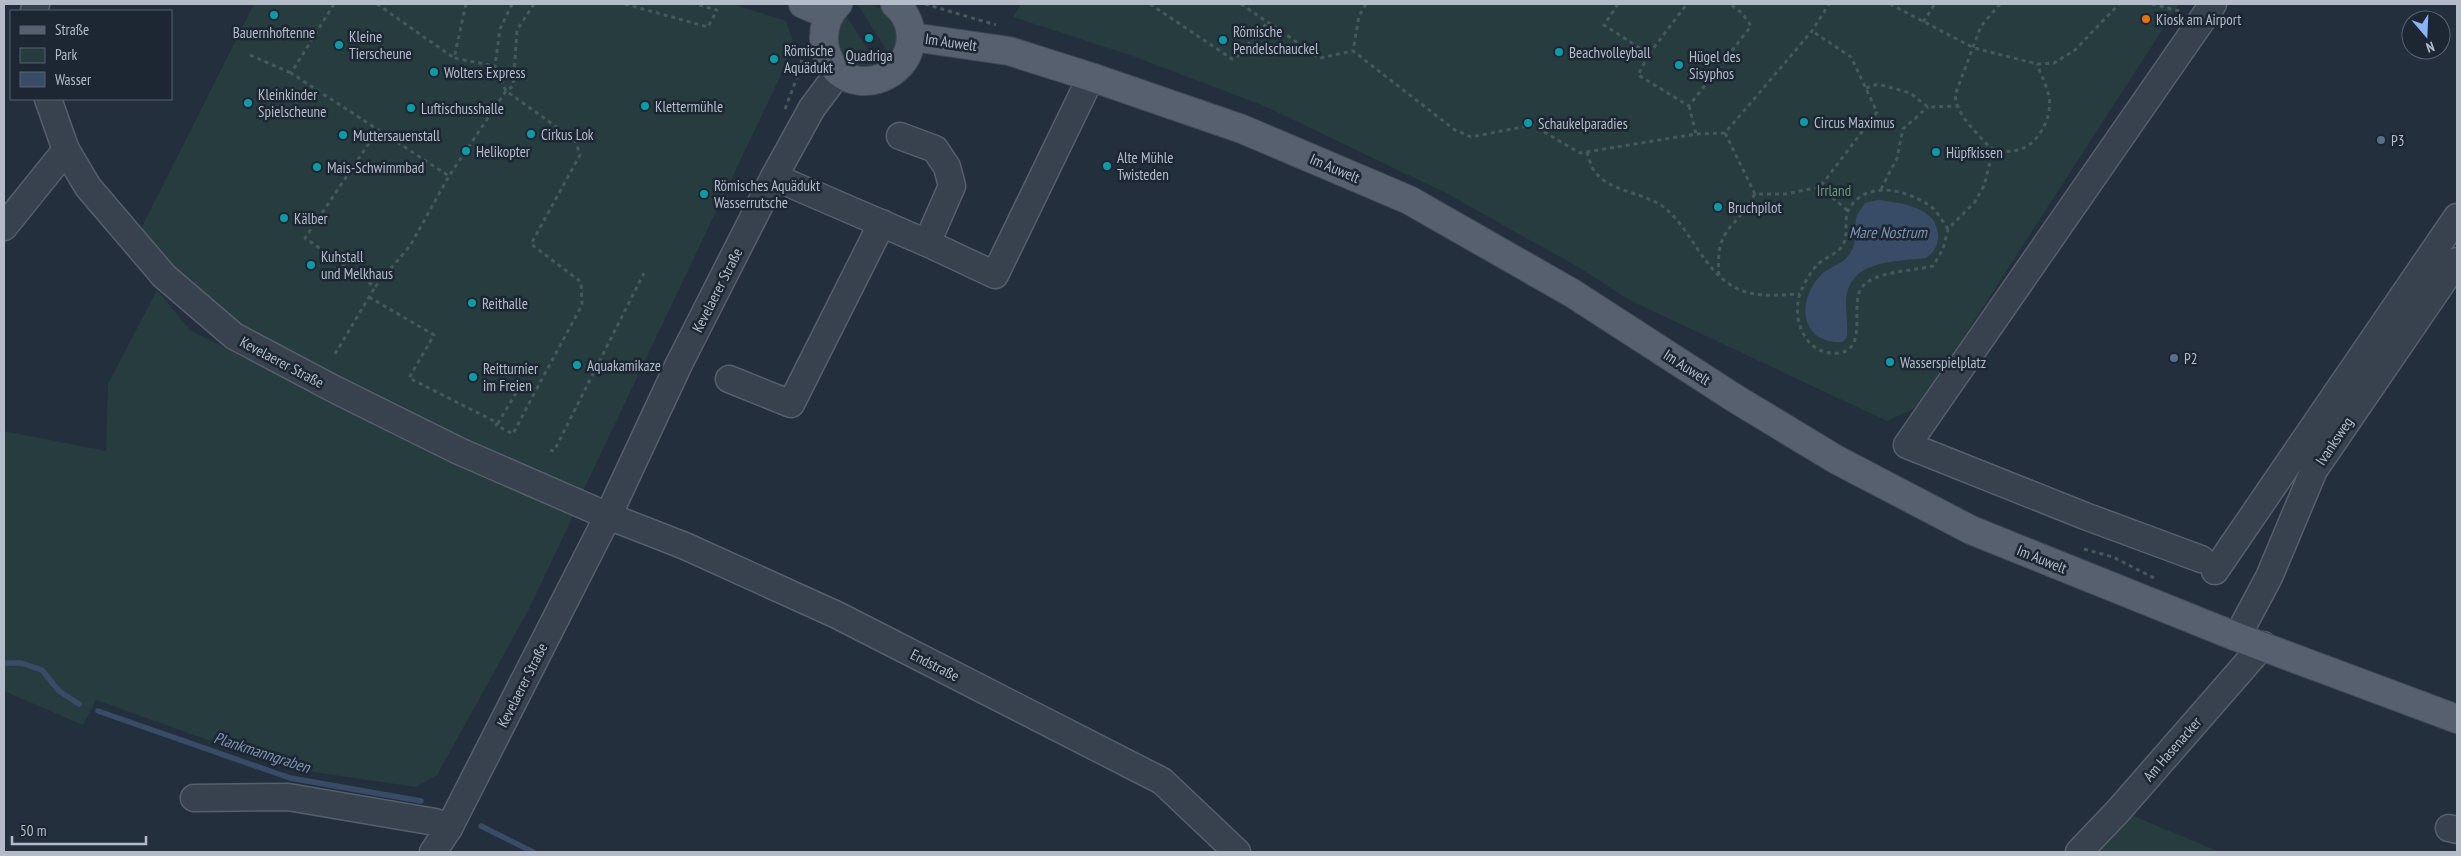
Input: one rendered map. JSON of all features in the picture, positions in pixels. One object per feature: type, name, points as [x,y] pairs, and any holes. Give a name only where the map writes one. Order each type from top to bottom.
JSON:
[{"type":"main road","points":[[803,4],[833,10],[824,26],[824,46],[828,56],[839,72],[852,79],[865,81],[879,79],[892,74],[903,64],[909,51],[912,37],[909,21],[902,10],[895,4]]},
{"type":"main road","name":"Im Auwelt","points":[[912,37],[1009,51],[1090,77],[1242,129],[1410,200],[1572,293],[1736,399],[1837,460],[1971,530],[2237,637],[2263,645],[2457,719]]},
{"type":"street","points":[[2209,10],[1907,444],[2208,565],[2457,217]]},
{"type":"street","name":"Kevelaerer Straße","points":[[433,852],[449,828],[608,516],[679,364],[774,178],[812,108],[839,72]]},
{"type":"street","points":[[774,178],[928,243],[995,275],[1090,77]]},
{"type":"street","name":"Kevelaerer Straße","points":[[48,100],[66,150],[88,187],[164,276],[234,336],[336,390],[459,451],[608,516]]},
{"type":"street","points":[[900,136],[935,150],[947,167],[950,177],[952,186],[928,243]]},
{"type":"street","points":[[4,227],[66,150]]},
{"type":"street","points":[[730,378],[791,404],[882,223]]},
{"type":"street","name":"Ivanksweg","points":[[2237,637],[2269,576],[2314,470],[2457,261]]},
{"type":"street","name":"Endstraße","points":[[608,516],[684,546],[837,615],[1162,781],[1237,852]]},
{"type":"street","name":"Am Hasenacker","points":[[2079,852],[2263,645]]},
{"type":"street","points":[[194,798],[288,797],[435,822],[449,828]]},
{"type":"path","points":[[291,73],[334,4]]},
{"type":"path","points":[[377,4],[454,58],[495,66]]},
{"type":"path","points":[[454,58],[466,4]]},
{"type":"path","points":[[512,4],[500,29],[495,66],[506,91],[575,140],[580,155],[531,244],[581,282],[582,305],[513,434],[496,426],[522,383],[536,390]]},
{"type":"path","points":[[335,354],[375,288],[410,246],[449,176],[506,91],[513,86],[517,30],[534,4]]},
{"type":"path","points":[[624,4],[708,27],[717,10],[696,4]]},
{"type":"path","points":[[1150,4],[1232,59],[1236,58],[1267,23]]},
{"type":"path","points":[[1241,4],[1320,58],[1353,51],[1462,135],[1472,137],[1532,125],[1580,153],[1696,134],[1725,133],[1812,31],[1829,4]]},
{"type":"path","points":[[1353,51],[1359,16],[1366,4]]},
{"type":"path","points":[[1618,4],[1604,25],[1649,54]]},
{"type":"path","points":[[1686,4],[1649,54],[1638,74],[1689,106],[1696,134]]},
{"type":"path","points":[[1689,106],[1751,26],[1742,13],[1730,4]]},
{"type":"path","points":[[1890,4],[1974,48],[2037,64],[2054,63],[2074,50],[2119,4]]},
{"type":"path","points":[[1923,22],[1935,4]]},
{"type":"path","points":[[1948,229],[1930,206],[1906,195],[1881,189],[1865,192],[1856,198],[1848,211],[1846,234],[1842,247],[1816,266],[1796,303],[1797,320],[1805,336],[1815,348],[1840,353],[1848,349],[1854,341],[1858,325],[1857,300],[1862,287],[1873,277],[1933,266],[1943,249],[1948,229],[1974,203],[1984,186],[1990,162],[1990,148],[1962,116],[1957,106],[1955,95],[1959,80],[1974,48],[1981,26],[2000,4]]},
{"type":"path","points":[[2152,4],[2209,10]]},
{"type":"path","points":[[1755,194],[1786,194],[1820,186],[1877,112],[1851,57],[1812,31]]},
{"type":"path","points":[[250,55],[291,73],[449,176]]},
{"type":"path","points":[[1990,148],[2014,151],[2032,143],[2042,129],[2049,112],[2049,98],[2037,64]]},
{"type":"path","points":[[1866,88],[1878,84],[1894,87],[1910,93],[1928,107]]},
{"type":"path","points":[[291,119],[296,102],[308,85]]},
{"type":"path","points":[[1881,189],[1897,158],[1903,129],[1928,107],[1957,106]]},
{"type":"path","points":[[375,288],[305,238],[378,130]]},
{"type":"path","points":[[1725,133],[1755,194]]},
{"type":"path","points":[[1587,152],[1595,172],[1604,180],[1664,208],[1681,224],[1696,250],[1719,276],[1735,288],[1765,296],[1800,294]]},
{"type":"path","points":[[1820,186],[1848,211]]},
{"type":"path","points":[[1719,276],[1719,244],[1728,227],[1747,208],[1755,194]]},
{"type":"path","points":[[550,450],[554,450],[644,273]]},
{"type":"path","points":[[370,297],[434,334],[408,378],[498,423]]},
{"type":"green space","points":[[254,4],[732,4],[786,21],[793,41],[780,77],[583,491],[544,478],[253,337],[138,235]]},
{"type":"green space","points":[[868,4],[887,10],[902,35],[893,60],[858,5]]},
{"type":"green space","name":"Irrland","points":[[1021,4],[2179,4],[1919,406],[1887,421],[1629,300],[1583,270],[1448,194],[1264,106],[1133,56],[1013,17]]},
{"type":"green space","points":[[845,14],[880,68],[874,70],[848,64],[843,57],[838,45],[837,34]]},
{"type":"green space","points":[[157,290],[190,330],[278,375],[538,493],[574,514],[530,607],[437,775],[416,787],[286,768],[96,700],[83,725],[4,691],[4,431],[106,451],[108,384]]},
{"type":"green space","points":[[2119,810],[2220,852],[2082,852]]},
{"type":"water","name":"Mare Nostrum","points":[[1878,200],[1908,205],[1926,213],[1933,220],[1937,228],[1937,245],[1926,258],[1888,262],[1864,270],[1855,278],[1849,288],[1846,302],[1847,337],[1843,342],[1828,341],[1817,336],[1810,328],[1806,318],[1808,295],[1814,283],[1823,273],[1843,261],[1851,252],[1858,213],[1865,203]]},
{"type":"waterway","name":"Plankmanngraben","points":[[4,663],[21,663],[42,670],[59,691],[79,704]]},
{"type":"waterway","name":"Plankmanngraben","points":[[98,711],[290,778],[421,801]]},
{"type":"waterway","name":"Plankmanngraben","points":[[481,826],[533,852]]},
{"type":"place","name":"Bauernhoftenne","points":[[274,15]]},
{"type":"place","name":"Kiosk am Airport","points":[[2146,19]]},
{"type":"place","name":"Quadriga","points":[[869,38]]},
{"type":"place","name":"Römische Pendelschauckel","points":[[1223,40]]},
{"type":"place","name":"Kleine Tierscheune","points":[[339,45]]},
{"type":"place","name":"Beachvolleyball","points":[[1559,52]]},
{"type":"place","name":"Römische Aquädukt","points":[[774,59]]},
{"type":"place","name":"Hügel des Sisyphos","points":[[1679,65]]},
{"type":"place","name":"Wolters Express","points":[[434,72]]},
{"type":"place","name":"Kleinkinder Spielscheune","points":[[248,103]]},
{"type":"place","name":"Klettermühle","points":[[645,106]]},
{"type":"place","name":"Luftischusshalle","points":[[411,108]]},
{"type":"place","name":"Circus Maximus","points":[[1804,122]]},
{"type":"place","name":"Schaukelparadies","points":[[1528,123]]},
{"type":"place","name":"Cirkus Lok","points":[[531,134]]},
{"type":"place","name":"Muttersauenstall","points":[[343,135]]},
{"type":"place","name":"P3","points":[[2381,140]]},
{"type":"place","name":"Helikopter","points":[[466,151]]},
{"type":"place","name":"Hüpfkissen","points":[[1936,152]]},
{"type":"place","name":"Alte Mühle Twisteden","points":[[1107,166]]},
{"type":"place","name":"Mais-Schwimmbad","points":[[317,167]]},
{"type":"place","name":"Römisches Aquädukt Wasserrutsche","points":[[704,194]]},
{"type":"place","name":"Bruchpilot","points":[[1718,207]]},
{"type":"place","name":"Kälber","points":[[284,218]]},
{"type":"place","name":"Kuhstall und Melkhaus","points":[[311,265]]},
{"type":"place","name":"Reithalle","points":[[472,303]]},
{"type":"place","name":"P2","points":[[2174,358]]},
{"type":"place","name":"Wasserspielplatz","points":[[1890,362]]},
{"type":"place","name":"Aquakamikaze","points":[[577,365]]},
{"type":"place","name":"Reitturnier im Freien","points":[[473,377]]}]
